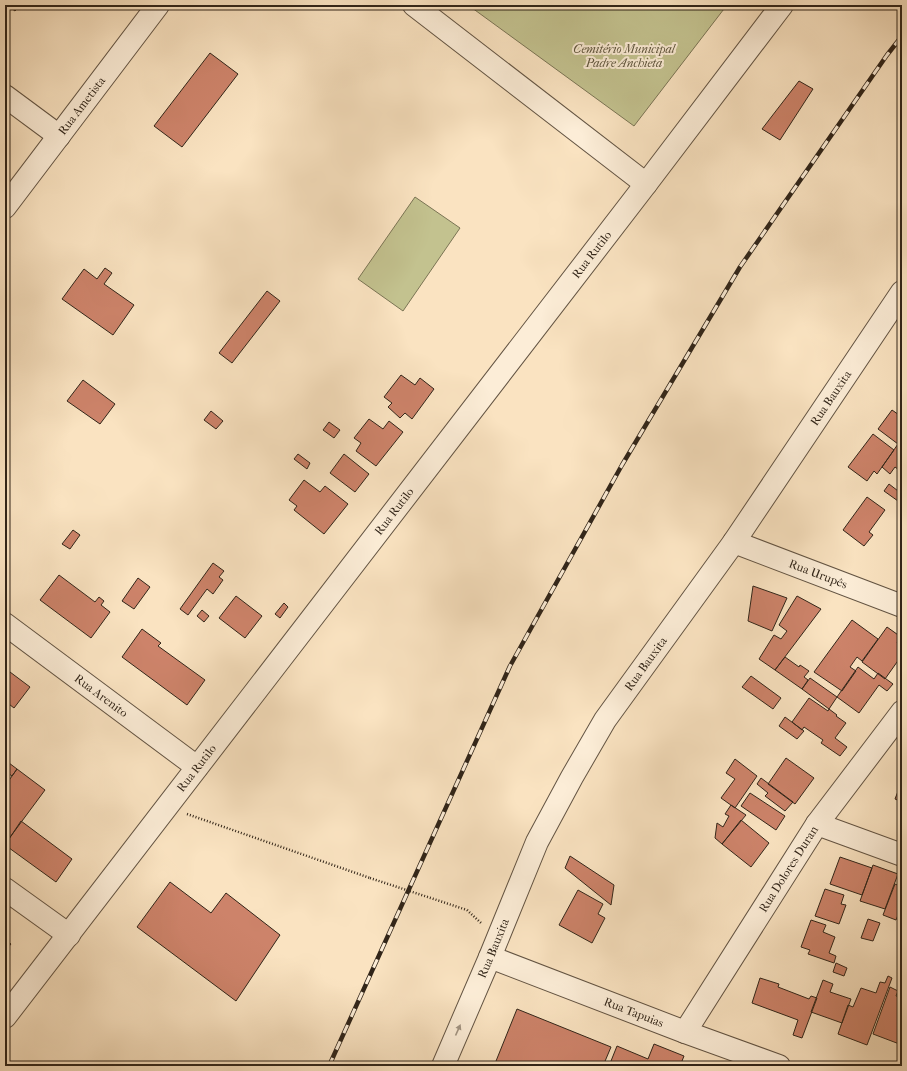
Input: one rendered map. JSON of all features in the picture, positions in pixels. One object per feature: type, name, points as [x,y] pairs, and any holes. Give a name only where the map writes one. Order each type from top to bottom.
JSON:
[{"type":"street","name":"Rua Ametista","points":[[5,207],[158,5]]},
{"type":"street","points":[[414,5],[646,184]]},
{"type":"street","name":"Rua Rutilo","points":[[5,1016],[198,767],[782,5]]},
{"type":"street","points":[[5,96],[59,136]]},
{"type":"street","name":"Rua Bauxita","points":[[443,1066],[537,842],[605,720],[734,542],[902,292]]},
{"type":"street","name":"Rua Urupês","points":[[734,542],[902,606]]},
{"type":"street","name":"Rua Arenito","points":[[5,624],[198,767]]},
{"type":"street","name":"Rua Dolores Duran","points":[[685,1032],[817,824],[902,712]]},
{"type":"street","points":[[817,824],[902,855]]},
{"type":"street","points":[[5,889],[68,935]]},
{"type":"street","name":"Rua Tapuias","points":[[490,957],[685,1032],[779,1066]]},
{"type":"path","points":[[167,807],[370,878],[467,910]]},
{"type":"green space","name":"Cemitério Municipal Padre Anchieta","points":[[468,5],[727,5],[634,126]]},
{"type":"green space","points":[[415,197],[460,228],[403,311],[358,279]]},
{"type":"building","points":[[7,5],[20,5],[15,11]]},
{"type":"building","points":[[210,53],[238,74],[182,147],[154,126]]},
{"type":"building","points":[[799,81],[813,89],[780,140],[762,129]]},
{"type":"building","points":[[105,268],[112,273],[104,284],[134,305],[113,335],[62,299],[84,269],[97,279]]},
{"type":"building","points":[[267,291],[280,301],[232,363],[219,353]]},
{"type":"building","points":[[401,375],[415,385],[420,378],[434,389],[412,419],[405,413],[400,418],[388,407],[392,403],[384,397]]},
{"type":"building","points":[[83,380],[115,404],[100,424],[67,401]]},
{"type":"building","points":[[892,410],[902,417],[902,447],[878,429]]},
{"type":"building","points":[[211,411],[223,421],[216,429],[204,420]]},
{"type":"building","points":[[369,419],[383,429],[389,421],[403,432],[376,466],[356,451],[361,443],[354,438]]},
{"type":"building","points":[[329,422],[340,430],[334,438],[323,430]]},
{"type":"building","points":[[873,434],[894,450],[877,474],[874,471],[867,481],[848,467]]},
{"type":"building","points":[[898,444],[902,447],[902,472],[895,467],[890,474],[882,467]]},
{"type":"building","points":[[298,454],[310,463],[307,469],[294,459]]},
{"type":"building","points":[[344,454],[369,474],[355,492],[330,473]]},
{"type":"building","points":[[304,480],[320,492],[325,486],[348,504],[324,534],[294,510],[297,506],[289,500]]},
{"type":"building","points":[[889,484],[902,494],[898,501],[884,491]]},
{"type":"building","points":[[867,497],[885,510],[869,532],[873,535],[864,546],[843,530]]},
{"type":"building","points":[[73,530],[80,535],[70,549],[62,544]]},
{"type":"building","points":[[213,563],[224,571],[219,577],[223,580],[213,594],[207,589],[188,615],[180,609]]},
{"type":"building","points":[[59,575],[95,602],[99,597],[104,601],[101,605],[110,612],[91,638],[40,600]]},
{"type":"building","points":[[138,578],[150,587],[134,609],[122,601]]},
{"type":"building","points":[[753,586],[787,598],[772,631],[748,621]]},
{"type":"building","points":[[236,596],[262,616],[245,638],[219,618]]},
{"type":"building","points":[[797,596],[821,609],[775,670],[759,659],[774,635],[781,639],[787,631],[779,625]]},
{"type":"building","points":[[284,603],[288,607],[280,618],[275,614]]},
{"type":"building","points":[[202,610],[209,616],[204,622],[197,616]]},
{"type":"building","points":[[852,620],[878,639],[862,661],[857,657],[850,667],[856,671],[842,691],[814,672]]},
{"type":"building","points":[[887,627],[901,637],[897,643],[902,647],[902,655],[885,679],[862,662]]},
{"type":"building","points":[[142,629],[161,643],[158,646],[205,680],[187,705],[122,657]]},
{"type":"building","points":[[785,657],[799,667],[800,665],[809,671],[804,677],[808,680],[802,689],[775,670]]},
{"type":"building","points":[[858,667],[874,679],[878,673],[893,684],[887,691],[879,685],[859,713],[837,697]]},
{"type":"building","points":[[10,672],[30,687],[14,708],[5,701],[5,680]]},
{"type":"building","points":[[751,676],[781,698],[773,709],[742,687]]},
{"type":"building","points":[[810,678],[837,697],[829,709],[802,689]]},
{"type":"building","points":[[809,698],[828,711],[829,709],[846,723],[835,738],[847,747],[840,756],[821,743],[823,740],[804,727],[802,730],[792,722]]},
{"type":"building","points":[[785,717],[804,731],[797,739],[779,726]]},
{"type":"building","points":[[786,758],[814,778],[795,804],[768,784]]},
{"type":"building","points":[[735,759],[757,776],[735,808],[721,798],[735,779],[726,773]]},
{"type":"building","points":[[5,760],[17,769],[12,776],[5,771]]},
{"type":"building","points":[[17,769],[45,790],[5,844],[5,786]]},
{"type":"building","points":[[761,778],[793,802],[785,811],[765,796],[768,793],[757,784]]},
{"type":"building","points":[[902,781],[902,802],[895,799]]},
{"type":"building","points":[[750,793],[785,816],[776,830],[741,806]]},
{"type":"building","points":[[731,805],[746,815],[722,844],[715,838],[717,823],[723,827],[729,816],[725,814]]},
{"type":"building","points":[[741,820],[769,843],[751,867],[722,844]]},
{"type":"building","points":[[21,821],[72,859],[56,882],[5,845]]},
{"type":"building","points":[[570,856],[614,885],[611,905],[565,868]]},
{"type":"building","points":[[840,857],[872,868],[862,895],[830,884]]},
{"type":"building","points":[[873,865],[898,874],[885,909],[860,901]]},
{"type":"building","points":[[170,882],[211,913],[226,893],[280,935],[236,1001],[137,927]]},
{"type":"building","points":[[895,884],[902,887],[902,917],[898,915],[896,920],[883,915]]},
{"type":"building","points":[[825,889],[844,895],[841,904],[846,905],[839,924],[815,916]]},
{"type":"building","points":[[578,890],[603,904],[598,914],[605,918],[592,943],[559,925]]},
{"type":"building","points":[[868,919],[880,923],[873,941],[861,938]]},
{"type":"building","points":[[811,920],[826,925],[823,932],[835,937],[829,953],[836,956],[834,963],[808,954],[810,950],[801,947]]},
{"type":"building","points":[[5,939],[11,944],[5,951]]},
{"type":"building","points":[[836,963],[847,968],[844,976],[833,972]]},
{"type":"building","points":[[888,976],[892,978],[867,1045],[838,1034],[848,1005],[853,1007],[861,988],[876,993],[880,982],[885,983]]},
{"type":"building","points":[[760,978],[779,984],[778,987],[809,999],[811,996],[817,998],[802,1038],[793,1035],[798,1020],[752,1003]]},
{"type":"building","points":[[823,980],[833,984],[830,992],[851,999],[842,1023],[811,1012]]},
{"type":"building","points":[[890,987],[898,991],[896,996],[902,998],[902,1013],[900,1018],[902,1019],[902,1045],[873,1034]]},
{"type":"building","points":[[517,1009],[611,1047],[603,1066],[494,1066]]},
{"type":"building","points":[[654,1044],[684,1056],[680,1066],[609,1066],[617,1046],[648,1059]]},
{"type":"railway","points":[[329,1066],[510,666],[622,465],[740,267],[887,55],[902,36]]}]
